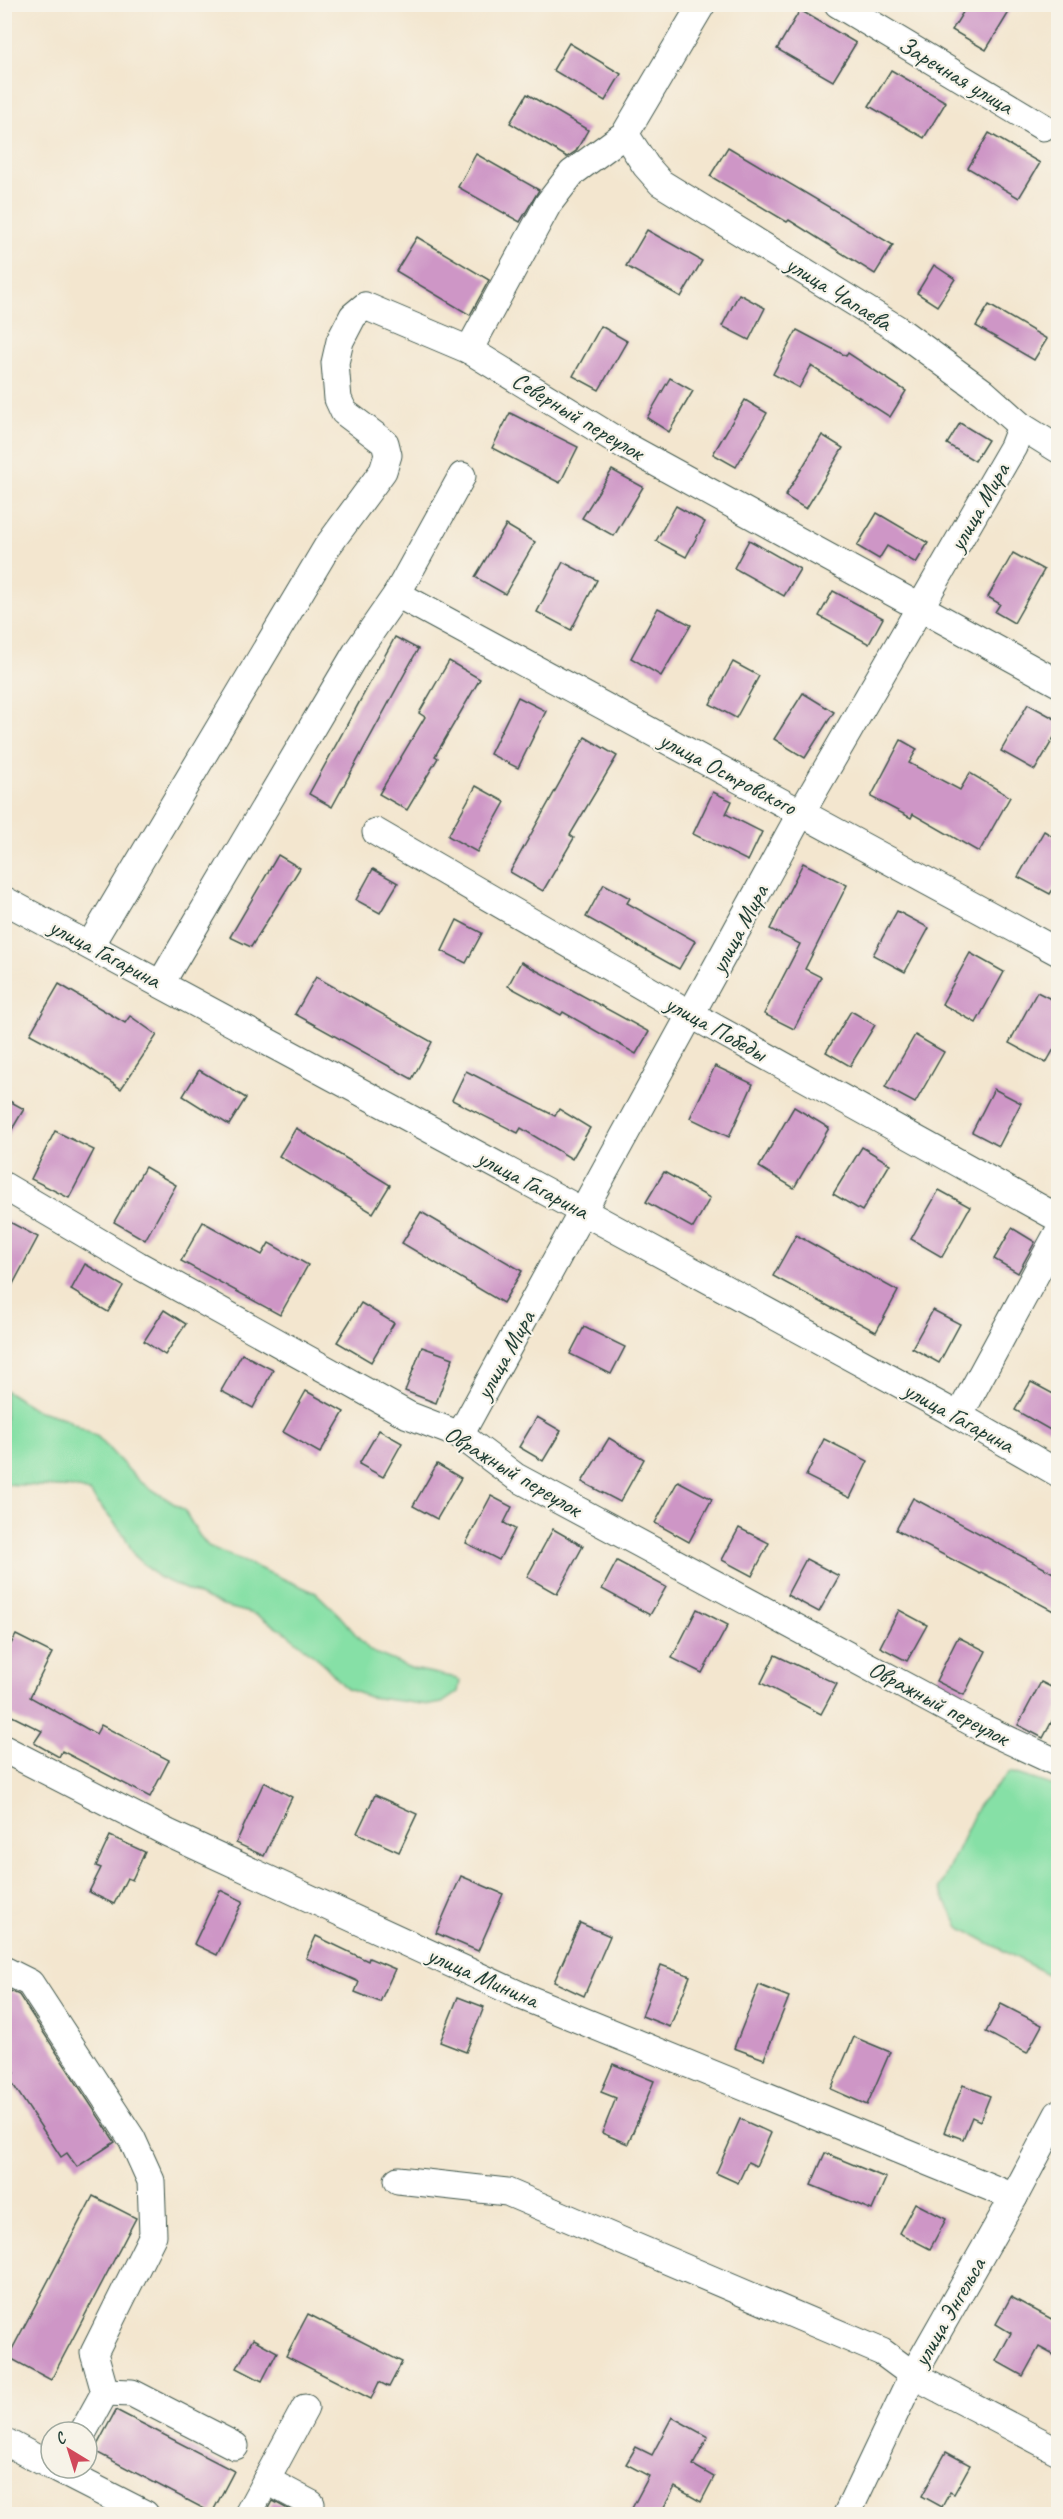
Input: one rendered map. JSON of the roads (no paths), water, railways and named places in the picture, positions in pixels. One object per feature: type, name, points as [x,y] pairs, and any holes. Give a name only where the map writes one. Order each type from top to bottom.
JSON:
[{"type":"street","points":[[469,350],[548,204],[573,173],[626,134],[702,4]]},
{"type":"street","name":"Заречная улица","points":[[837,4],[1043,126]]},
{"type":"street","name":"улица Чапаева","points":[[626,134],[646,166],[661,183],[896,328],[983,392],[1021,426],[1059,449]]},
{"type":"street","name":"Северный переулок","points":[[90,945],[327,547],[383,471],[388,455],[385,442],[344,412],[338,399],[335,363],[340,341],[353,316],[365,306],[469,350],[624,445],[1059,683]]},
{"type":"street","name":"улица Мира","points":[[460,1436],[801,813],[1013,447],[1021,426]]},
{"type":"street","points":[[161,983],[356,653],[397,594],[462,476]]},
{"type":"street","name":"улица Островского","points":[[397,594],[1059,952]]},
{"type":"street","name":"улица Победы","points":[[376,832],[692,1015],[1059,1218]]},
{"type":"street","name":"улица Гагарина","points":[[4,900],[584,1212],[1059,1473]]},
{"type":"street","name":"Овражный переулок","points":[[4,1186],[138,1265],[408,1415],[460,1436],[516,1477],[983,1728],[1059,1763]]},
{"type":"street","points":[[958,1416],[1059,1233]]},
{"type":"street","name":"улица Минина","points":[[4,1749],[168,1833],[524,1997],[1014,2197]]},
{"type":"street","points":[[4,1970],[30,1983],[132,2139],[151,2181],[153,2235],[94,2354],[105,2392],[90,2420]]},
{"type":"street","name":"улица Энгельса","points":[[847,2514],[913,2375],[1059,2114]]},
{"type":"street","points":[[398,2180],[507,2192],[882,2352],[913,2375],[1059,2451]]},
{"type":"street","points":[[105,2392],[132,2393],[235,2446]]},
{"type":"street","points":[[248,2514],[305,2408]]},
{"type":"street","points":[[4,2441],[39,2458]]},
{"type":"street","points":[[81,2480],[145,2514]]},
{"type":"street","points":[[266,2480],[311,2504]]}]
